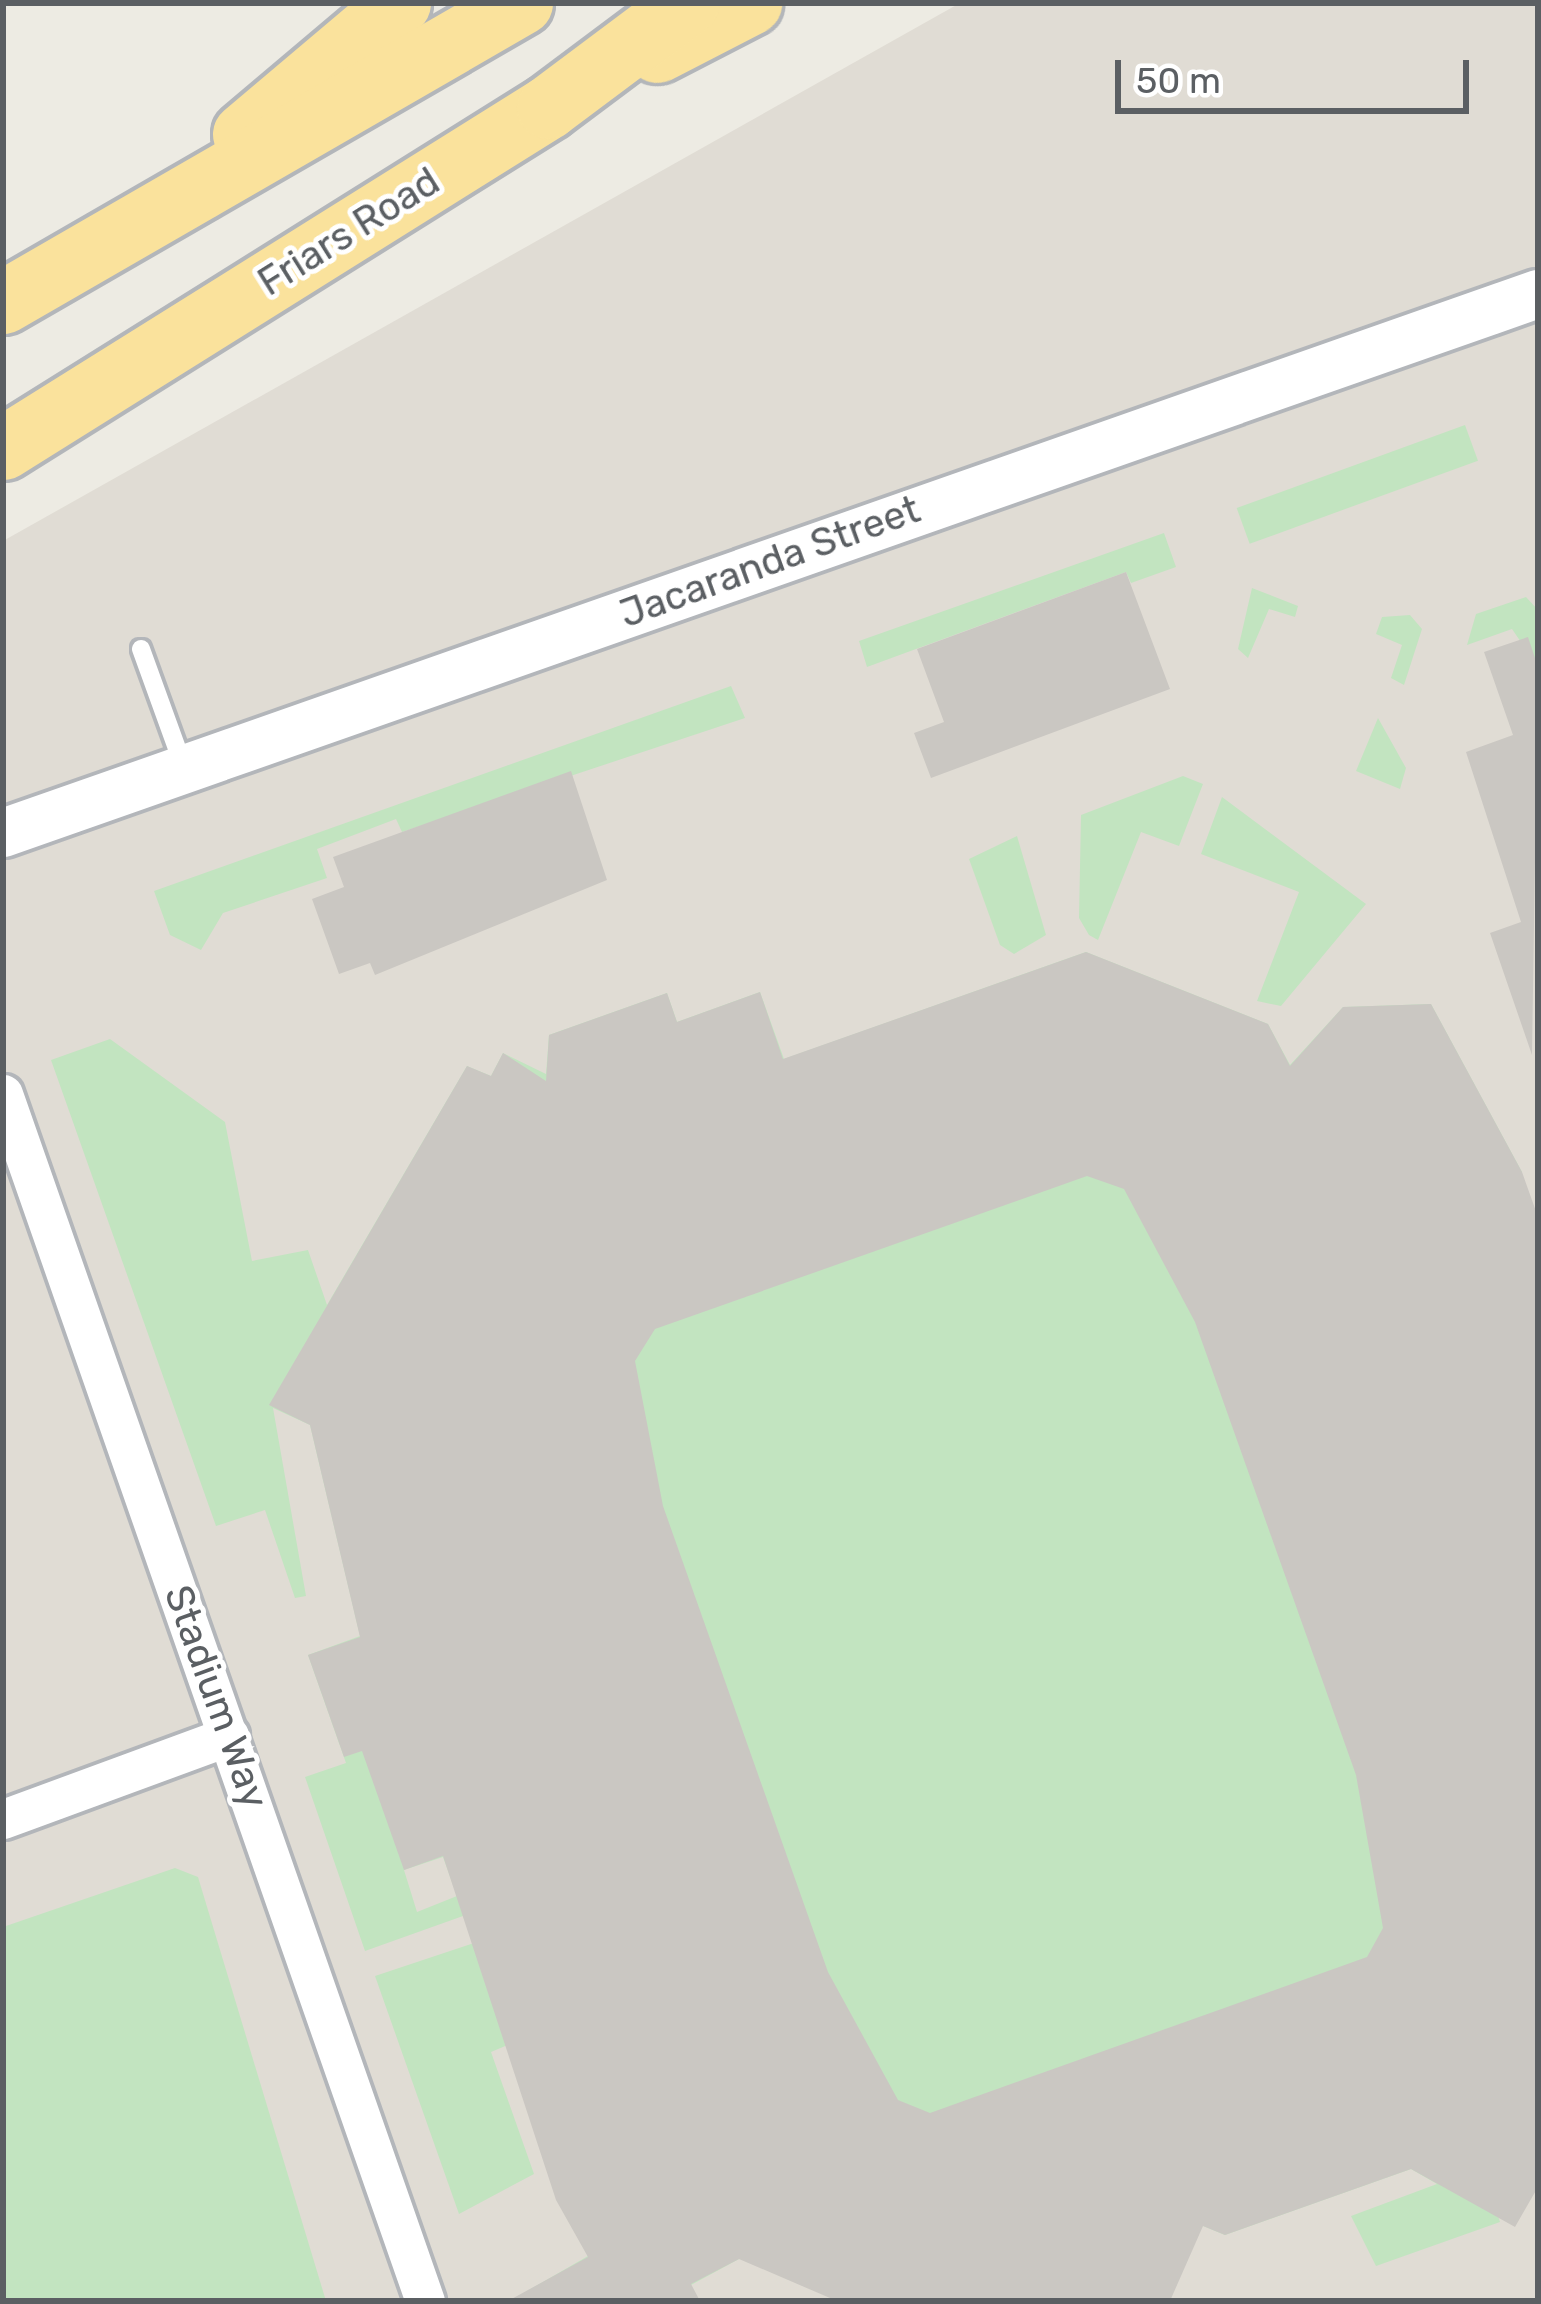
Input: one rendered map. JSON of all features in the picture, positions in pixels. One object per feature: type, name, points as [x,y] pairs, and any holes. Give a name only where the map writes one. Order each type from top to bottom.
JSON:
[{"type":"highway","points":[[127,234],[399,3]]},
{"type":"highway","points":[[3,302],[521,3]]},
{"type":"highway","name":"Friars Road","points":[[3,448],[548,107],[687,3]]},
{"type":"highway","points":[[548,107],[750,3]]},
{"type":"street","name":"Jacaranda Street","points":[[3,833],[1538,294]]},
{"type":"street","name":"Stadium Way","points":[[3,1094],[424,2301]]},
{"type":"street","points":[[3,1819],[229,1736]]},
{"type":"lane","points":[[141,649],[185,770]]},
{"type":"shaded area","points":[[960,3],[1538,3],[1538,2301],[3,2301],[3,541]]},
{"type":"green space","points":[[1465,425],[1478,461],[1250,544],[1237,508]]},
{"type":"green space","points":[[1164,533],[1176,567],[1131,583],[1126,572],[867,667],[859,641]]},
{"type":"green space","points":[[1252,588],[1298,606],[1295,617],[1269,609],[1248,658],[1238,649]]},
{"type":"green space","points":[[1526,597],[1538,610],[1538,667],[1512,629],[1467,645],[1476,614]]},
{"type":"green space","points":[[1410,615],[1422,629],[1404,685],[1391,678],[1402,645],[1376,634],[1382,617]]},
{"type":"green space","points":[[731,686],[745,718],[402,832],[396,819],[317,849],[327,878],[223,913],[201,950],[170,935],[154,891]]},
{"type":"green space","points":[[1378,718],[1406,768],[1400,789],[1356,771]]},
{"type":"green space","points":[[1183,776],[1203,784],[1179,846],[1141,832],[1098,940],[1079,918],[1081,815]]},
{"type":"green space","points":[[1222,797],[1366,904],[1281,1006],[1257,1001],[1299,892],[1201,854]]},
{"type":"green space","points":[[1017,836],[1046,935],[1014,954],[1000,945],[969,859]]},
{"type":"green space","points":[[1086,952],[1268,1024],[1290,1065],[1343,1007],[1431,1004],[1522,1172],[1538,2187],[1494,2204],[1500,2222],[1376,2266],[1351,2216],[1437,2184],[1411,2169],[1225,2235],[1196,2223],[739,2259],[691,2285],[510,2301],[588,2256],[510,2044],[491,2052],[534,2174],[459,2214],[375,1976],[474,1943],[463,1916],[365,1951],[305,1777],[346,1763],[308,1655],[360,1636],[310,1425],[273,1408],[306,1596],[295,1598],[265,1510],[216,1526],[51,1060],[110,1039],[225,1122],[252,1261],[308,1250],[327,1305],[467,1066],[491,1076],[503,1053],[546,1074],[549,1035],[667,993],[677,1022],[760,992],[784,1059]],"holes":[[[443,1857],[457,1896],[417,1912],[404,1870]]]},
{"type":"green space","points":[[175,1868],[198,1877],[326,2301],[3,2301],[3,1927]]},
{"type":"building","points":[[1126,572],[1170,689],[931,778],[914,733],[944,722],[917,649]]},
{"type":"building","points":[[1528,637],[1538,667],[1532,1055],[1490,933],[1521,922],[1466,752],[1513,735],[1484,652]]},
{"type":"building","points":[[571,771],[607,880],[375,975],[370,963],[339,974],[312,899],[344,887],[333,857]]},
{"type":"building","points":[[1086,952],[1268,1024],[1290,1066],[1343,1007],[1431,1004],[1522,1172],[1538,1217],[1538,2187],[1515,2227],[1411,2169],[1225,2235],[1203,2226],[1170,2301],[837,2301],[739,2259],[691,2284],[700,2301],[508,2301],[588,2257],[556,2200],[443,1856],[404,1870],[362,1751],[344,1757],[308,1655],[360,1637],[310,1425],[269,1405],[467,1066],[491,1076],[503,1053],[546,1081],[549,1035],[667,993],[677,1022],[760,992],[783,1059]],"holes":[[[1087,1176],[1124,1189],[1195,1322],[1356,1775],[1383,1928],[1367,1957],[930,2113],[898,2100],[828,1972],[663,1506],[635,1361],[655,1329]]]}]
